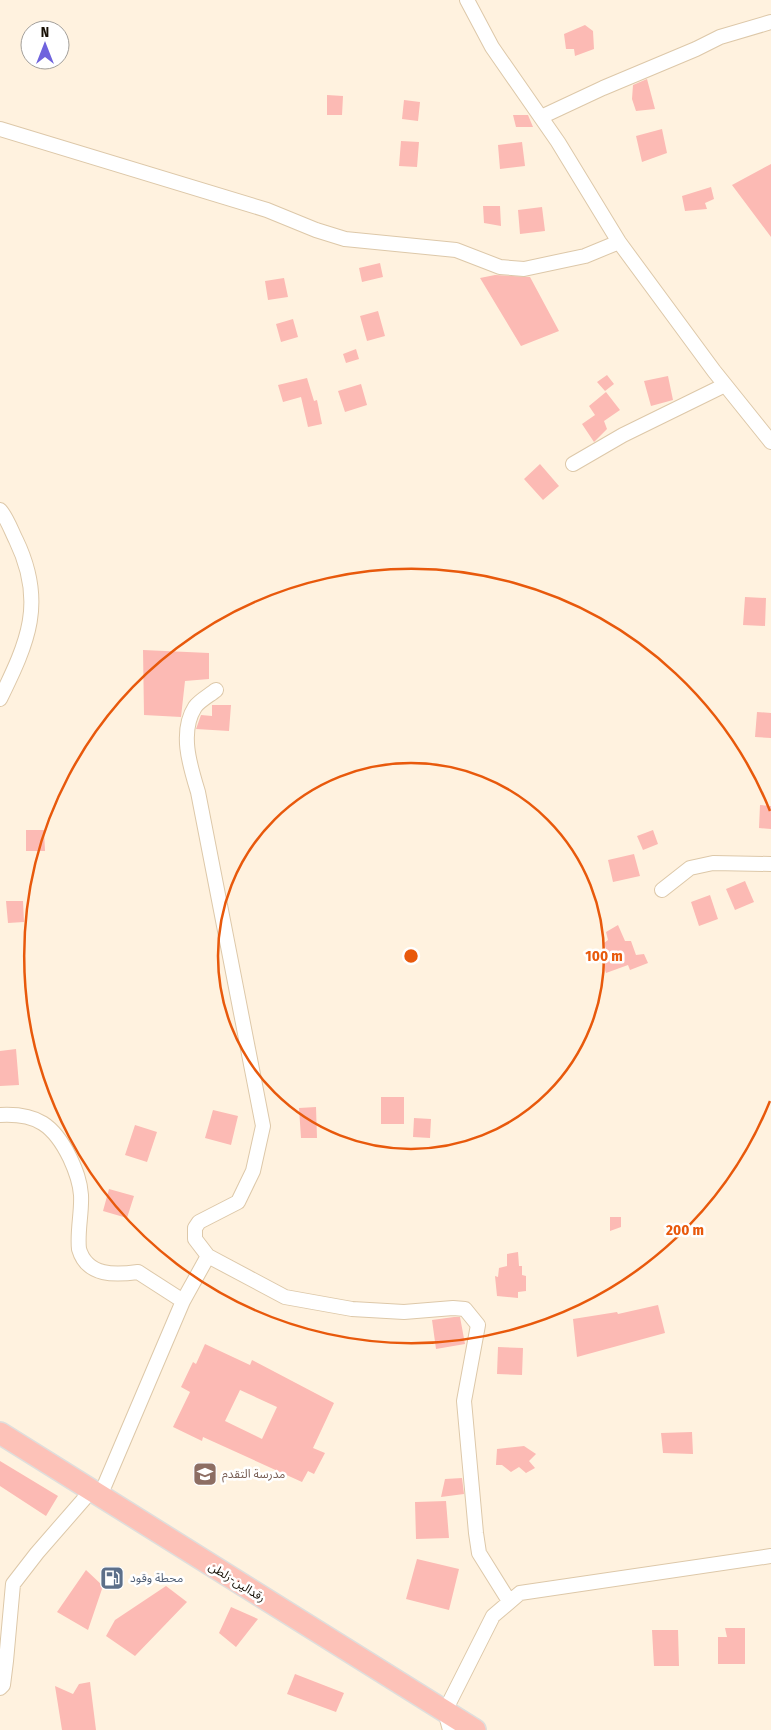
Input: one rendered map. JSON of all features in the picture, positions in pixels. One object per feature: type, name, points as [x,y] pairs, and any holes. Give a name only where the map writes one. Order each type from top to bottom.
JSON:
[{"type":"main road","name":"رقدالين-زلطن","points":[[0,1433],[96,1493],[447,1721],[475,1730]]},
{"type":"street","points":[[467,0],[492,48],[541,117],[618,242],[725,385],[771,442]]},
{"type":"street","points":[[541,117],[603,88],[696,49],[720,36],[771,22]]},
{"type":"street","points":[[0,129],[258,208],[345,239],[456,250],[500,267],[524,269],[585,256],[618,242]]},
{"type":"street","points":[[573,464],[623,435],[725,385]]},
{"type":"street","points":[[0,510],[21,550],[33,597],[29,631],[0,700]]},
{"type":"street","points":[[216,690],[196,706],[189,724],[188,758],[198,792],[263,1126],[254,1171],[238,1202],[199,1222],[195,1228],[195,1239],[208,1256],[285,1297],[352,1309],[404,1312],[453,1308],[465,1309],[476,1320],[478,1333],[464,1401],[476,1533],[479,1553],[509,1601]]},
{"type":"street","points":[[662,890],[690,868],[713,863],[771,864]]},
{"type":"street","points":[[0,1115],[15,1114],[40,1120],[55,1133],[63,1145],[79,1178],[81,1214],[80,1255],[92,1269],[117,1274],[138,1272],[183,1301]]},
{"type":"street","points":[[0,1688],[3,1685],[6,1661],[13,1584],[37,1553],[96,1493],[183,1301],[208,1256]]},
{"type":"street","points":[[447,1721],[493,1616],[520,1593],[771,1556]]},
{"type":"building","points":[[585,25],[593,31],[594,49],[575,56],[574,49],[566,49],[564,34]]},
{"type":"building","points":[[647,79],[655,109],[636,111],[632,99],[633,85]]},
{"type":"building","points":[[327,95],[343,96],[342,115],[327,115]]},
{"type":"building","points":[[404,100],[420,102],[418,121],[402,119]]},
{"type":"building","points":[[513,115],[528,115],[533,127],[516,127]]},
{"type":"building","points":[[662,129],[667,153],[642,162],[636,136]]},
{"type":"building","points":[[401,141],[419,142],[417,167],[399,166]]},
{"type":"building","points":[[522,142],[525,166],[500,169],[498,145]]},
{"type":"building","points":[[771,164],[771,237],[732,185]]},
{"type":"building","points":[[711,187],[714,199],[705,203],[707,209],[685,211],[682,196]]},
{"type":"building","points":[[483,206],[500,206],[501,226],[484,223]]},
{"type":"building","points":[[542,207],[545,231],[520,234],[518,210]]},
{"type":"building","points":[[380,263],[383,277],[362,282],[359,268]]},
{"type":"building","points":[[495,275],[530,277],[559,331],[521,346],[480,278]]},
{"type":"building","points":[[284,278],[288,297],[268,300],[265,281]]},
{"type":"building","points":[[378,311],[385,336],[367,341],[360,316]]},
{"type":"building","points":[[293,319],[298,337],[281,342],[276,324]]},
{"type":"building","points":[[356,349],[359,359],[346,363],[343,354]]},
{"type":"building","points":[[607,375],[614,384],[605,391],[597,382]]},
{"type":"building","points":[[668,376],[673,400],[651,406],[644,381]]},
{"type":"building","points":[[307,378],[314,401],[317,400],[322,424],[308,427],[301,397],[283,402],[278,385]]},
{"type":"building","points":[[361,384],[367,405],[345,412],[338,391]]},
{"type":"building","points":[[606,392],[620,410],[604,421],[607,429],[594,442],[582,424],[595,415],[589,406]]},
{"type":"building","points":[[540,464],[559,486],[543,500],[524,479]]},
{"type":"building","points":[[745,597],[766,598],[765,626],[743,625]]},
{"type":"building","points":[[143,650],[209,653],[209,679],[185,681],[181,717],[144,715]]},
{"type":"building","points":[[212,705],[231,705],[229,731],[196,729],[201,715],[212,716]]},
{"type":"building","points":[[757,712],[771,713],[771,738],[755,737]]},
{"type":"building","points":[[760,805],[771,806],[771,829],[759,828]]},
{"type":"building","points":[[26,830],[44,830],[45,851],[26,851]]},
{"type":"building","points":[[653,830],[658,844],[643,850],[637,836]]},
{"type":"building","points":[[634,854],[640,876],[613,882],[608,860]]},
{"type":"building","points":[[745,881],[754,902],[735,910],[726,889]]},
{"type":"building","points":[[710,895],[718,919],[699,926],[691,902]]},
{"type":"building","points":[[6,901],[23,901],[24,922],[8,923]]},
{"type":"building","points":[[618,925],[625,941],[631,941],[636,955],[644,954],[648,963],[630,970],[628,965],[606,973],[600,955],[607,953],[604,943],[608,940],[606,932]]},
{"type":"building","points":[[16,1049],[19,1085],[0,1086],[0,1051]]},
{"type":"building","points":[[381,1097],[404,1097],[404,1124],[381,1124]]},
{"type":"building","points":[[316,1107],[317,1138],[301,1138],[299,1108]]},
{"type":"building","points":[[213,1110],[238,1116],[231,1145],[205,1138]]},
{"type":"building","points":[[414,1118],[431,1119],[430,1138],[413,1137]]},
{"type":"building","points":[[135,1125],[157,1132],[147,1162],[125,1155]]},
{"type":"building","points":[[109,1189],[134,1196],[127,1218],[103,1211]]},
{"type":"building","points":[[610,1217],[621,1217],[621,1227],[610,1231]]},
{"type":"building","points":[[518,1252],[519,1266],[522,1266],[522,1275],[526,1276],[526,1291],[518,1292],[518,1298],[497,1296],[495,1276],[498,1277],[499,1268],[507,1266],[507,1254]]},
{"type":"building","points":[[658,1305],[665,1333],[577,1357],[573,1319],[617,1312],[618,1314]]},
{"type":"building","points":[[460,1317],[465,1344],[436,1349],[432,1320]]},
{"type":"building","points":[[205,1344],[250,1365],[252,1360],[334,1403],[313,1448],[325,1453],[314,1474],[308,1471],[302,1482],[203,1437],[202,1441],[173,1427],[190,1392],[181,1387],[193,1362],[196,1364]],"holes":[[[240,1390],[277,1407],[262,1439],[225,1421]]]},
{"type":"building","points":[[498,1347],[523,1348],[522,1375],[497,1374]]},
{"type":"building","points":[[692,1432],[693,1454],[663,1453],[661,1433]]},
{"type":"building","points":[[524,1446],[536,1454],[529,1461],[535,1468],[526,1473],[519,1467],[511,1472],[502,1465],[496,1465],[497,1449]]},
{"type":"building","points":[[0,1461],[58,1496],[46,1516],[0,1486]]},
{"type":"building","points":[[462,1478],[464,1494],[441,1497],[445,1479]]},
{"type":"building","points":[[446,1501],[449,1538],[416,1539],[415,1502]]},
{"type":"building","points":[[417,1559],[459,1569],[449,1610],[406,1599]]},
{"type":"building","points":[[86,1570],[103,1586],[88,1630],[57,1612]]},
{"type":"building","points":[[166,1586],[187,1602],[135,1656],[106,1636],[115,1620]]},
{"type":"building","points":[[231,1607],[258,1619],[236,1647],[219,1633]]},
{"type":"building","points":[[725,1628],[745,1628],[745,1664],[718,1664],[718,1637],[727,1637]]},
{"type":"building","points":[[652,1630],[678,1630],[679,1666],[654,1666]]},
{"type":"building","points":[[295,1674],[344,1693],[336,1712],[287,1694]]},
{"type":"building","points":[[90,1682],[96,1730],[62,1730],[55,1686],[73,1694],[79,1684]]},
{"type":"place","name":"مدرسة التقدم","points":[[205,1474]]},
{"type":"place","name":"محطة وقود","points":[[112,1578]]}]
